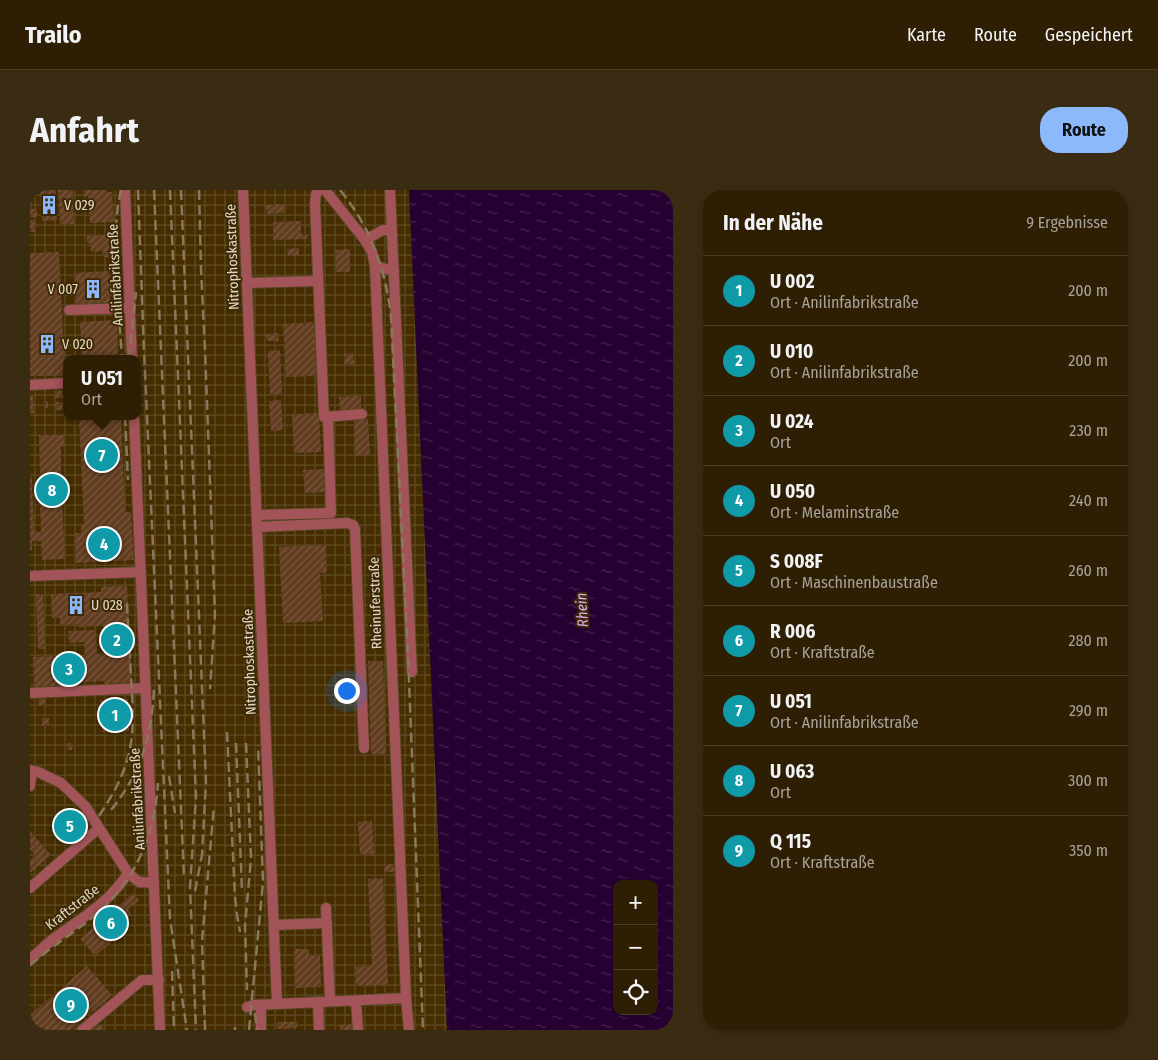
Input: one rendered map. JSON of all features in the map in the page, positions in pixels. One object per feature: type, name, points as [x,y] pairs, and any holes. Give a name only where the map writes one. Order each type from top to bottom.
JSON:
[{"type":"street","name":"Anilinfabrikstraße","points":[[125,190],[132,355]]},
{"type":"street","name":"Nitrophoskastraße","points":[[243,190],[277,1004]]},
{"type":"street","points":[[319,190],[316,194],[315,203],[324,416],[362,414]]},
{"type":"street","name":"Rheinuferstraße","points":[[325,190],[365,240],[372,252],[375,266],[406,998],[409,1030]]},
{"type":"street","points":[[390,190],[412,672]]},
{"type":"street","points":[[365,240],[383,230],[392,229]]},
{"type":"street","points":[[375,266],[394,271]]},
{"type":"street","points":[[247,283],[318,281]]},
{"type":"street","points":[[70,310],[130,308]]},
{"type":"street","points":[[30,385],[63,383]]},
{"type":"street","points":[[328,416],[332,518]]},
{"type":"street","name":"Anilinfabrikstraße","points":[[134,420],[160,1030]]},
{"type":"street","points":[[257,515],[332,518],[353,525],[355,529],[364,748]]},
{"type":"street","points":[[257,527],[332,518]]},
{"type":"street","points":[[30,576],[141,572]]},
{"type":"street","points":[[30,692],[146,688]]},
{"type":"street","points":[[30,786],[31,771],[38,772],[61,783],[85,806],[128,873],[139,882],[154,884]]},
{"type":"street","points":[[30,888],[99,828]]},
{"type":"street","name":"Kraftstraße","points":[[30,959],[55,938],[92,912],[114,891],[128,873]]},
{"type":"street","points":[[326,908],[330,1001]]},
{"type":"street","points":[[274,925],[327,923]]},
{"type":"street","points":[[82,1030],[142,980],[159,980]]},
{"type":"street","points":[[248,1007],[406,998]]},
{"type":"street","points":[[356,1000],[358,1030]]},
{"type":"street","points":[[318,1002],[319,1030]]},
{"type":"street","points":[[261,1005],[262,1030]]},
{"type":"shaded area","points":[[30,190],[409,190],[447,1030],[30,1030]]},
{"type":"water","name":"Rhein","points":[[409,190],[673,190],[673,1030],[447,1030]]},
{"type":"building","name":"V 029","points":[[40,190],[55,190],[57,220],[42,221]]},
{"type":"building","points":[[58,190],[73,190],[74,224],[60,224]]},
{"type":"building","points":[[84,190],[106,190],[107,192],[112,192],[114,222],[90,223],[88,196],[84,196]]},
{"type":"building","points":[[30,194],[32,194],[32,209],[37,209],[37,217],[30,217]]},
{"type":"building","points":[[284,204],[284,213],[267,214],[266,205]]},
{"type":"building","points":[[30,220],[35,220],[35,232],[30,232]]},
{"type":"building","points":[[301,221],[301,234],[307,234],[307,239],[273,240],[273,222]]},
{"type":"building","points":[[112,235],[109,257],[103,257],[103,251],[91,252],[90,243],[87,243],[87,236]]},
{"type":"building","points":[[299,248],[299,256],[288,256],[287,249]]},
{"type":"building","points":[[350,249],[350,272],[336,272],[335,250]]},
{"type":"building","name":"V 020","points":[[59,252],[64,355],[63,374],[30,376],[30,253]]},
{"type":"building","name":"V 007","points":[[109,271],[110,304],[76,306],[75,273]]},
{"type":"building","points":[[117,320],[118,355],[82,355],[80,322]]},
{"type":"building","points":[[314,322],[316,376],[286,377],[283,324]]},
{"type":"building","points":[[278,333],[279,341],[267,341],[266,334]]},
{"type":"building","points":[[280,350],[282,394],[270,394],[268,351]]},
{"type":"building","points":[[353,353],[354,364],[344,365],[344,354]]},
{"type":"building","points":[[62,390],[63,398],[55,398],[55,391]]},
{"type":"building","points":[[30,396],[33,396],[34,413],[30,413]]},
{"type":"building","points":[[361,396],[361,411],[340,412],[339,397]]},
{"type":"building","points":[[281,400],[283,430],[271,431],[269,401]]},
{"type":"building","points":[[45,401],[48,401],[48,408],[45,408]]},
{"type":"building","points":[[55,402],[63,402],[63,410],[55,410]]},
{"type":"building","points":[[319,413],[321,452],[294,453],[292,414]]},
{"type":"building","points":[[354,419],[368,419],[370,455],[355,456]]},
{"type":"building","points":[[79,420],[121,420],[125,512],[131,512],[134,560],[76,563],[75,533],[81,533],[81,525],[84,525]]},
{"type":"building","points":[[39,435],[64,435],[64,447],[61,447],[61,475],[40,475]]},
{"type":"building","points":[[326,469],[327,492],[305,493],[303,470]]},
{"type":"building","points":[[30,477],[32,477],[34,532],[41,532],[40,501],[62,500],[65,559],[42,560],[41,541],[32,541],[32,550],[30,550]]},
{"type":"building","points":[[66,481],[66,498],[39,498],[39,482]]},
{"type":"building","points":[[326,545],[327,572],[320,573],[323,621],[283,623],[279,547]]},
{"type":"building","points":[[127,586],[132,682],[105,684],[105,681],[66,683],[66,686],[34,687],[33,657],[85,655],[85,642],[69,643],[68,631],[96,630],[97,654],[104,653],[103,626],[78,627],[78,624],[60,625],[60,618],[52,618],[51,594],[101,592],[101,587]]},
{"type":"building","points":[[36,594],[43,594],[45,649],[38,649]]},
{"type":"building","points":[[368,661],[383,661],[386,754],[371,754]]},
{"type":"building","points":[[42,698],[46,702],[42,706],[38,702]]},
{"type":"building","points":[[128,699],[129,731],[102,732],[100,700]]},
{"type":"building","points":[[42,718],[49,718],[49,726],[42,726]]},
{"type":"building","points":[[68,743],[73,744],[72,750],[67,750]]},
{"type":"building","points":[[73,815],[82,824],[66,838],[58,828]]},
{"type":"building","points":[[372,821],[374,854],[360,854],[358,822]]},
{"type":"building","points":[[30,831],[51,855],[30,873],[30,860],[35,855],[30,849]]},
{"type":"building","points":[[384,864],[395,864],[396,872],[384,872]]},
{"type":"building","points":[[383,878],[388,985],[356,986],[355,967],[372,966],[368,879]]},
{"type":"building","points":[[133,893],[139,900],[128,909],[131,913],[121,926],[125,930],[95,956],[80,939]]},
{"type":"building","points":[[294,949],[309,949],[309,956],[320,956],[321,987],[295,988]]},
{"type":"building","points":[[87,966],[112,995],[71,1030],[30,1030],[30,1015]]},
{"type":"building","points":[[277,1022],[297,1022],[297,1028],[277,1029]]},
{"type":"building","points":[[100,1024],[105,1030],[92,1030]]},
{"type":"building","points":[[352,1024],[352,1030],[340,1030],[340,1025]]},
{"type":"railway","points":[[121,190],[112,266],[122,355]]},
{"type":"railway","points":[[138,190],[170,919],[187,1030]]},
{"type":"railway","points":[[154,190],[184,877]]},
{"type":"railway","points":[[170,190],[196,797],[190,887],[196,1030]]},
{"type":"railway","points":[[181,190],[206,782],[202,855]]},
{"type":"railway","points":[[199,190],[215,615],[210,689]]},
{"type":"railway","points":[[340,190],[360,219],[375,249],[385,281],[391,316],[408,656],[423,1030]]},
{"type":"railway","points":[[129,355],[136,292]]},
{"type":"railway","points":[[125,420],[128,480]]},
{"type":"railway","points":[[99,816],[121,778],[132,737],[127,603]]},
{"type":"railway","points":[[111,810],[122,796],[138,767],[148,737],[154,687]]},
{"type":"railway","points":[[227,732],[235,897],[240,932]]},
{"type":"railway","points":[[236,743],[242,890]]},
{"type":"railway","points":[[246,743],[251,858],[245,926],[247,990]]},
{"type":"railway","points":[[249,1030],[263,882],[258,745]]},
{"type":"railway","points":[[169,776],[175,813]]},
{"type":"railway","points":[[30,965],[99,911],[117,893],[127,879],[136,865],[149,834],[158,783]]},
{"type":"railway","points":[[205,1030],[202,941],[214,806]]},
{"type":"railway","points":[[195,891],[203,850]]},
{"type":"railway","points":[[172,971],[174,1030]]},
{"type":"railway","points":[[255,1013],[257,1030]]},
{"type":"place","name":"V 029","points":[[49,205]]},
{"type":"place","name":"V 007","points":[[93,289]]},
{"type":"place","name":"V 020","points":[[47,344]]},
{"type":"place","name":"U 051","points":[[102,455]]},
{"type":"place","name":"U 063","points":[[52,490]]},
{"type":"place","name":"U 050","points":[[104,544]]},
{"type":"place","name":"U 028","points":[[76,605]]},
{"type":"place","name":"U 010","points":[[117,640]]},
{"type":"place","name":"U 024","points":[[69,669]]},
{"type":"place","name":"U 002","points":[[115,715]]},
{"type":"place","name":"S 008F","points":[[70,826]]},
{"type":"place","name":"R 006","points":[[111,923]]},
{"type":"place","name":"Q 115","points":[[71,1005]]}]
